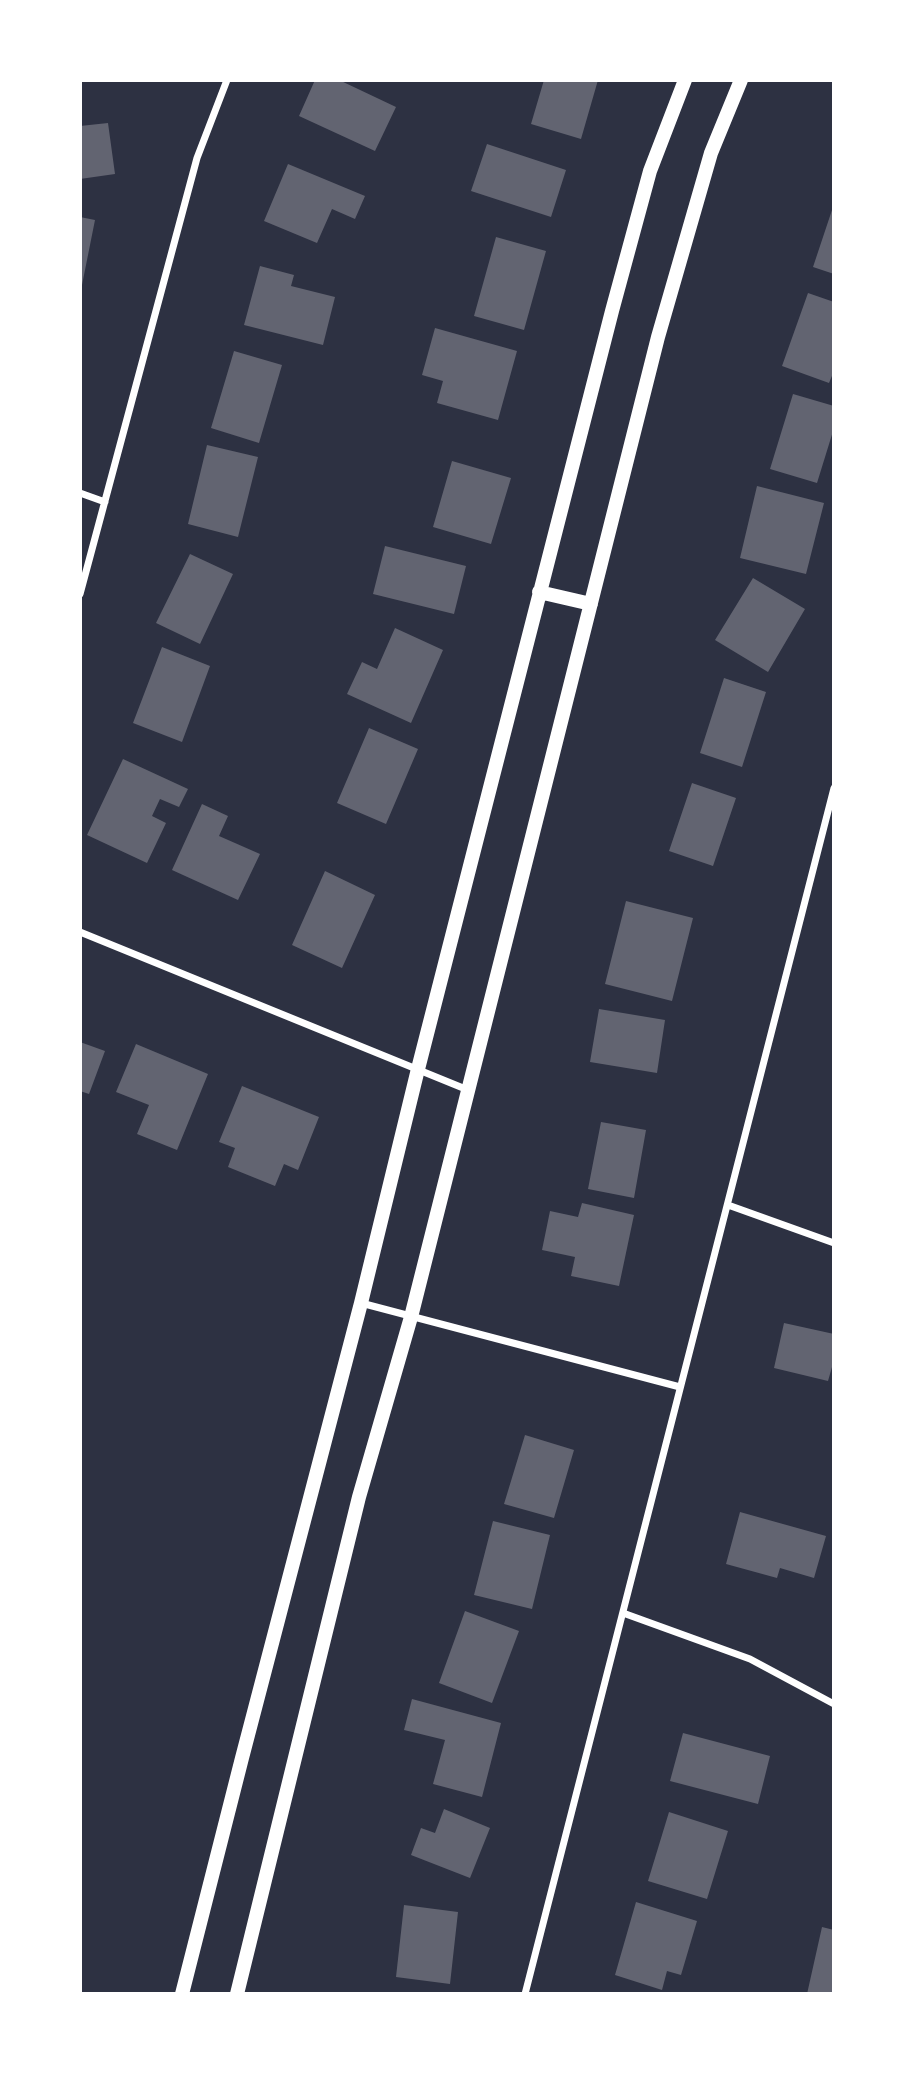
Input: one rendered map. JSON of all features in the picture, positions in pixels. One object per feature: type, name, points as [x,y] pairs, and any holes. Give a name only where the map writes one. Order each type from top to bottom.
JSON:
[{"type":"main road","points":[[183,1993],[361,1303],[539,592],[650,171],[685,80]]},
{"type":"main road","points":[[237,1993],[359,1497],[411,1317],[657,337],[711,153],[741,80]]},
{"type":"main road","points":[[539,592],[590,604]]},
{"type":"street","points":[[80,594],[197,158],[227,80]]},
{"type":"street","points":[[80,493],[105,502]]},
{"type":"street","points":[[526,1993],[834,788]]},
{"type":"street","points":[[80,932],[468,1090]]},
{"type":"street","points":[[728,1205],[834,1243]]},
{"type":"street","points":[[361,1303],[680,1387]]},
{"type":"street","points":[[623,1613],[750,1659],[834,1704]]},
{"type":"building","points":[[315,80],[339,80],[396,107],[375,151],[299,116]]},
{"type":"building","points":[[544,80],[598,80],[581,139],[531,124]]},
{"type":"building","points":[[108,123],[115,174],[80,179],[80,126]]},
{"type":"building","points":[[487,144],[566,170],[551,217],[471,191]]},
{"type":"building","points":[[288,164],[365,196],[355,219],[332,209],[317,243],[264,221]]},
{"type":"building","points":[[834,207],[834,274],[813,267]]},
{"type":"building","points":[[80,217],[95,220],[82,285],[80,285]]},
{"type":"building","points":[[496,237],[546,251],[524,330],[474,316]]},
{"type":"building","points":[[260,266],[294,275],[291,286],[335,297],[323,345],[244,325]]},
{"type":"building","points":[[808,293],[834,302],[834,371],[829,383],[782,366]]},
{"type":"building","points":[[435,328],[517,351],[498,420],[437,403],[443,381],[422,375]]},
{"type":"building","points":[[234,351],[282,365],[259,443],[211,428]]},
{"type":"building","points":[[793,394],[834,406],[834,428],[817,483],[770,469]]},
{"type":"building","points":[[207,445],[258,457],[238,537],[188,524]]},
{"type":"building","points":[[452,461],[511,478],[491,544],[433,527]]},
{"type":"building","points":[[757,486],[824,503],[806,574],[740,558]]},
{"type":"building","points":[[385,546],[466,566],[454,614],[373,594]]},
{"type":"building","points":[[190,554],[233,574],[200,644],[156,623]]},
{"type":"building","points":[[753,578],[805,609],[768,672],[715,640]]},
{"type":"building","points":[[395,628],[443,650],[411,723],[347,694],[362,662],[377,669]]},
{"type":"building","points":[[162,647],[210,666],[182,742],[133,723]]},
{"type":"building","points":[[724,678],[766,692],[742,767],[700,753]]},
{"type":"building","points":[[369,728],[418,749],[386,824],[337,803]]},
{"type":"building","points":[[123,759],[188,789],[179,807],[160,799],[152,816],[166,823],[147,863],[87,835]]},
{"type":"building","points":[[692,783],[736,798],[713,866],[669,851]]},
{"type":"building","points":[[202,804],[228,816],[219,836],[260,854],[238,900],[172,870]]},
{"type":"building","points":[[325,871],[375,895],[342,968],[292,945]]},
{"type":"building","points":[[626,901],[693,918],[672,1001],[605,984]]},
{"type":"building","points":[[599,1009],[665,1020],[657,1073],[590,1062]]},
{"type":"building","points":[[80,1042],[105,1051],[89,1094],[80,1091]]},
{"type":"building","points":[[136,1044],[208,1074],[177,1150],[137,1134],[149,1105],[116,1092]]},
{"type":"building","points":[[242,1086],[319,1117],[298,1170],[284,1164],[275,1186],[228,1167],[235,1148],[219,1142]]},
{"type":"building","points":[[601,1122],[646,1130],[634,1198],[588,1189]]},
{"type":"building","points":[[582,1203],[634,1215],[619,1286],[571,1276],[575,1257],[542,1250],[550,1211],[578,1217]]},
{"type":"building","points":[[784,1323],[834,1334],[834,1360],[828,1381],[774,1368]]},
{"type":"building","points":[[525,1435],[574,1450],[554,1518],[504,1504]]},
{"type":"building","points":[[740,1512],[826,1536],[814,1578],[780,1568],[777,1578],[726,1564]]},
{"type":"building","points":[[493,1521],[550,1535],[532,1609],[474,1595]]},
{"type":"building","points":[[465,1611],[519,1631],[492,1703],[439,1683]]},
{"type":"building","points":[[412,1699],[501,1723],[482,1797],[433,1784],[445,1740],[404,1730]]},
{"type":"building","points":[[683,1733],[770,1756],[758,1804],[670,1781]]},
{"type":"building","points":[[444,1809],[490,1828],[470,1878],[411,1855],[421,1828],[435,1833]]},
{"type":"building","points":[[669,1812],[728,1831],[707,1899],[648,1881]]},
{"type":"building","points":[[636,1902],[697,1921],[681,1975],[667,1971],[662,1990],[615,1975]]},
{"type":"building","points":[[404,1905],[458,1912],[450,1984],[396,1977]]},
{"type":"building","points":[[822,1927],[834,1930],[834,1994],[807,1994]]}]
